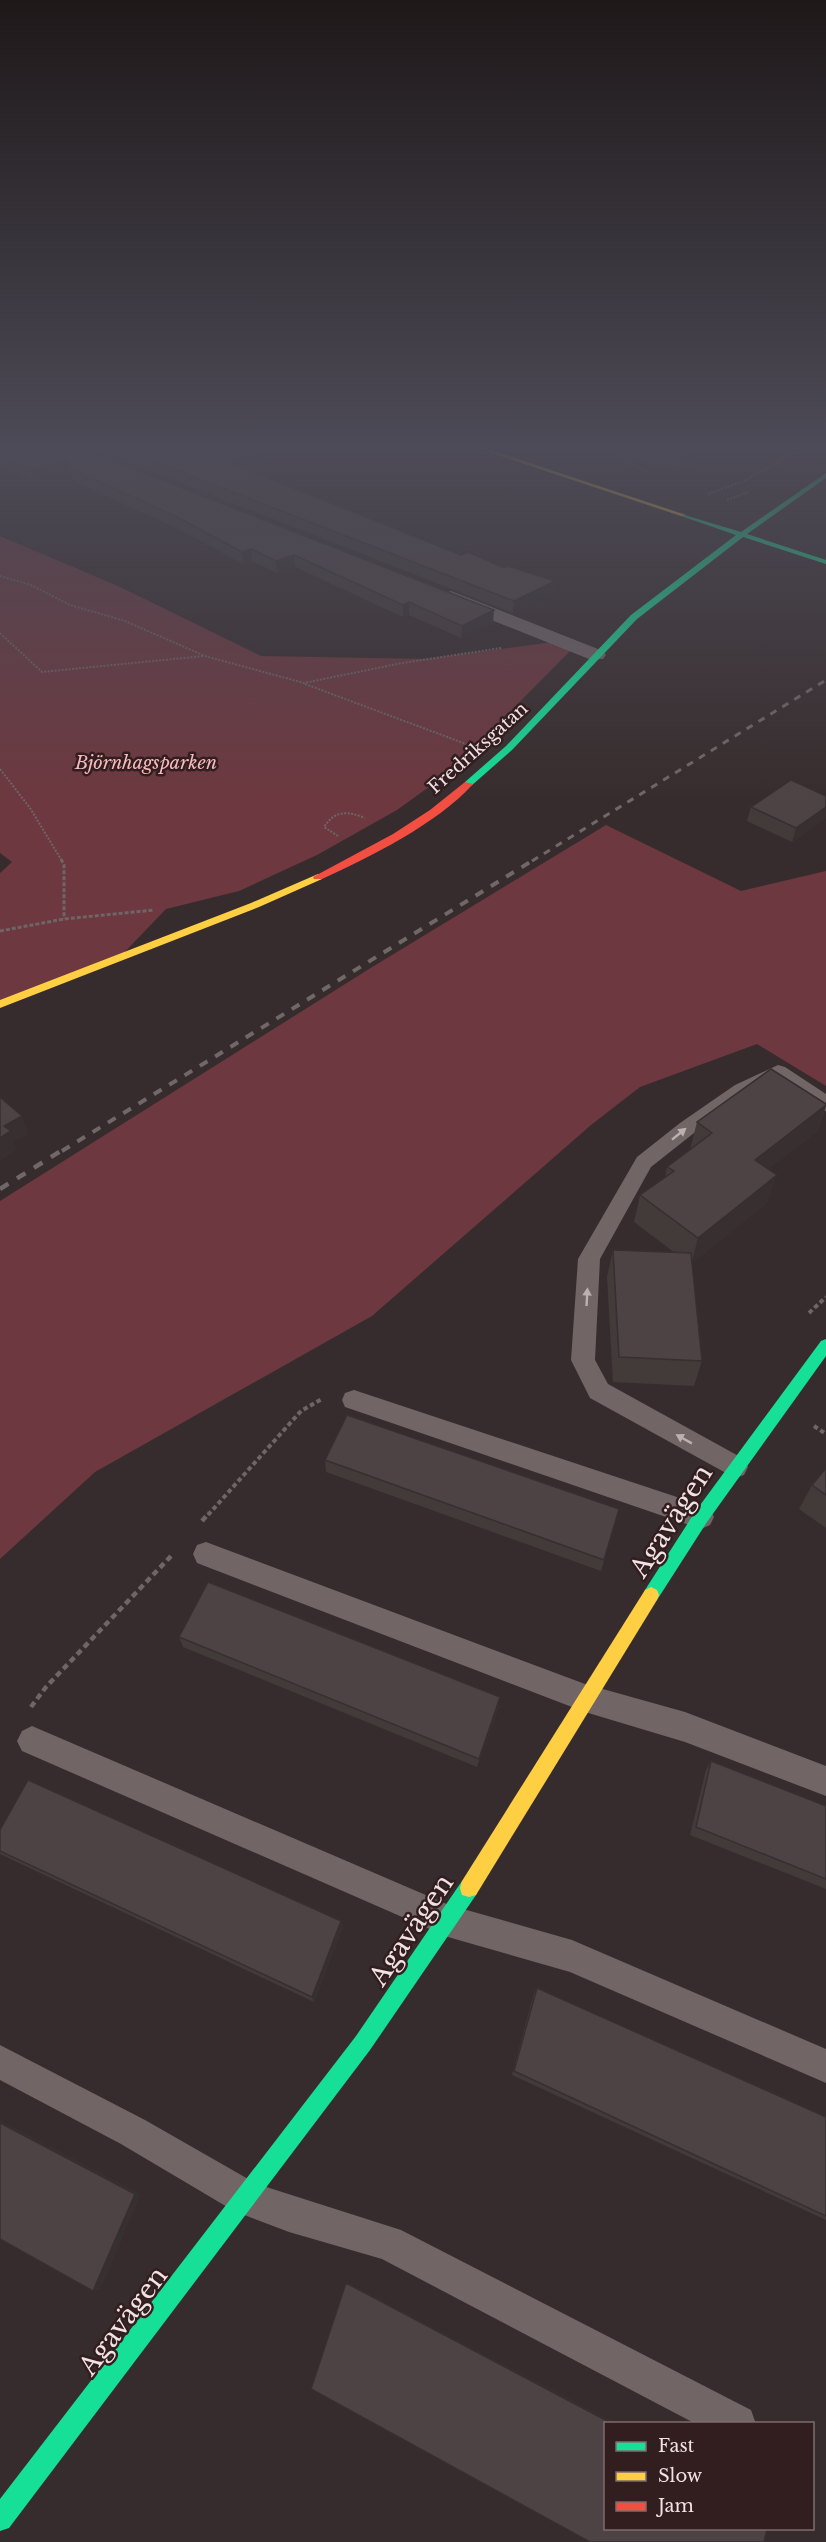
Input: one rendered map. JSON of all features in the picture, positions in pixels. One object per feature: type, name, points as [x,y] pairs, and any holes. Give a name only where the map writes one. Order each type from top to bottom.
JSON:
[{"type":"street","name":"Fredriksgatan","points":[[0,1004],[255,905],[360,858],[444,805],[508,748],[634,617],[703,564]]},
{"type":"street","points":[[440,593],[596,655]]},
{"type":"street","name":"Agavägen","points":[[0,2518],[247,2198],[363,2043],[448,1921],[525,1802],[585,1698],[701,1517],[735,1467],[826,1345]]},
{"type":"lane","points":[[735,1467],[599,1391],[583,1360],[589,1258],[644,1162],[687,1128],[742,1090],[778,1072],[826,1104]]},
{"type":"lane","points":[[354,1400],[701,1517]]},
{"type":"lane","points":[[206,1554],[585,1698],[686,1727],[826,1781]]},
{"type":"lane","points":[[32,1741],[448,1921],[572,1956],[826,2066]]},
{"type":"lane","points":[[0,2062],[133,2132],[247,2198],[288,2214],[388,2243],[733,2422]]},
{"type":"path","points":[[0,576],[31,585],[70,604],[125,621],[205,656],[304,683],[476,747]]},
{"type":"path","points":[[0,633],[42,672],[205,656]]},
{"type":"path","points":[[304,683],[402,663],[561,641]]},
{"type":"path","points":[[0,769],[30,808],[64,865],[64,919]]},
{"type":"path","points":[[344,840],[324,827],[329,817],[339,812],[350,811],[366,819]]},
{"type":"path","points":[[0,931],[64,919],[154,910]]},
{"type":"green space","name":"Björnhagsparken","points":[[0,564],[65,564],[118,586],[261,656],[427,659],[561,641],[575,646],[475,747],[440,779],[397,810],[317,855],[239,891],[166,909],[119,958],[0,1004],[0,873],[12,862],[0,853]]},
{"type":"green space","points":[[606,825],[741,891],[826,871],[826,1086],[757,1044],[640,1087],[591,1125],[372,1316],[95,1472],[0,1559],[0,1201],[369,969]]},
{"type":"building","points":[[313,564],[375,564],[494,610],[462,626],[409,602],[403,605]]},
{"type":"building","points":[[417,564],[494,564],[555,581],[514,601]]},
{"type":"building","points":[[791,780],[826,796],[826,807],[796,828],[751,807]]},
{"type":"building","points":[[771,1069],[826,1105],[755,1160],[777,1175],[698,1238],[640,1195],[674,1171],[667,1167],[712,1133],[697,1122]]},
{"type":"building","points":[[0,1097],[22,1116],[4,1126],[11,1131],[0,1138]]},
{"type":"building","points":[[613,1250],[691,1253],[702,1361],[619,1357]]},
{"type":"building","points":[[347,1415],[619,1509],[604,1560],[325,1460]]},
{"type":"building","points":[[826,1468],[826,1495],[812,1485]]},
{"type":"building","points":[[208,1582],[500,1697],[479,1759],[179,1637]]},
{"type":"building","points":[[711,1761],[826,1806],[826,1879],[696,1827]]},
{"type":"building","points":[[28,1780],[341,1921],[312,1997],[0,1851],[0,1830]]},
{"type":"building","points":[[537,1988],[826,2117],[826,2216],[514,2071]]},
{"type":"building","points":[[0,2123],[135,2194],[93,2291],[0,2239]]},
{"type":"building","points":[[346,2283],[609,2422],[604,2422],[604,2530],[767,2530],[764,2542],[590,2542],[311,2389]]},
{"type":"railway","points":[[532,861],[826,680]]},
{"type":"railway","points":[[62,1151],[535,859]]},
{"type":"railway","points":[[0,1189],[64,1149]]},
{"type":"traffic: fast","points":[[468,784],[509,748],[634,617],[703,564]]},
{"type":"traffic: fast","points":[[651,1595],[701,1517],[826,1345]]},
{"type":"traffic: fast","points":[[0,2519],[363,2043],[469,1888]]},
{"type":"traffic: slow","points":[[0,1004],[255,905],[318,877]]},
{"type":"traffic: slow","points":[[469,1888],[651,1595]]},
{"type":"traffic: jam","points":[[318,877],[397,836],[434,812],[468,784]]}]
